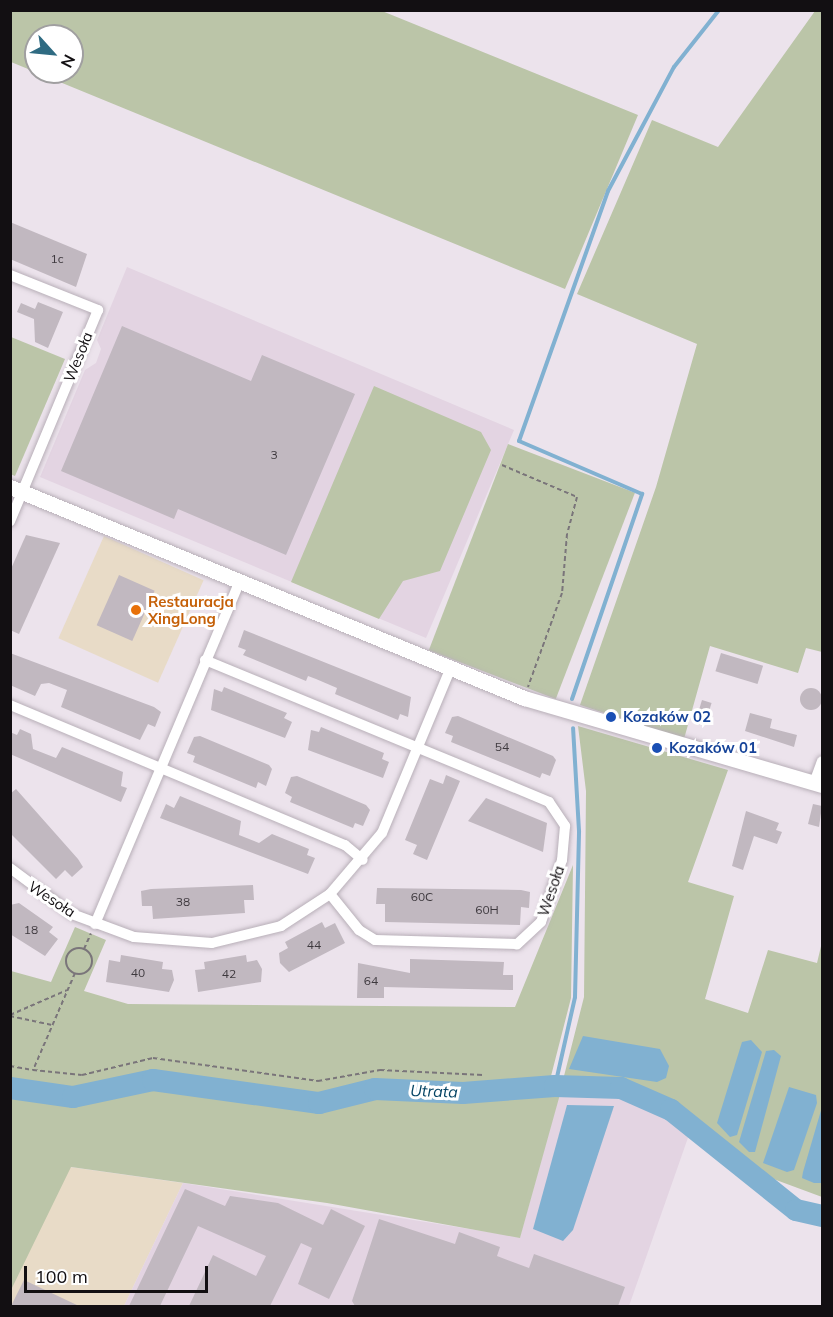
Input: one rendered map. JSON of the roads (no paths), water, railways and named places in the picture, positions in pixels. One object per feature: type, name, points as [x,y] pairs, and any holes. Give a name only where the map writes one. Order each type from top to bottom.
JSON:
[{"type":"street","name":"Wesoła","points":[[10,275],[98,310],[17,489],[10,521]]},
{"type":"street","points":[[17,489],[450,670],[524,698],[605,725],[818,784],[822,761]]},
{"type":"street","name":"Wesoła","points":[[95,924],[158,769],[239,583]]},
{"type":"street","name":"Wesoła","points":[[205,660],[549,802],[561,815],[562,860],[535,932],[517,944],[375,940],[359,930],[330,894]]},
{"type":"street","name":"Wesoła","points":[[11,870],[55,904],[95,924],[134,937],[212,943],[281,926],[330,894],[363,860],[394,813],[450,670]]},
{"type":"street","points":[[10,705],[158,769],[345,845],[363,860]]},
{"type":"water","points":[[583,1036],[660,1049],[669,1066],[666,1078],[657,1082],[569,1069]]},
{"type":"water","points":[[751,1040],[762,1052],[737,1135],[730,1137],[717,1123],[742,1042]]},
{"type":"water","points":[[774,1050],[781,1056],[755,1152],[749,1152],[739,1142],[766,1051]]},
{"type":"water","points":[[789,1087],[816,1095],[817,1103],[794,1170],[787,1172],[763,1163]]},
{"type":"water","points":[[567,1105],[614,1106],[573,1230],[563,1241],[533,1229]]},
{"type":"water","points":[[822,1107],[822,1183],[814,1183],[802,1178]]},
{"type":"waterway","points":[[572,699],[642,494],[519,441],[608,191],[674,67],[719,10]]},
{"type":"waterway","points":[[555,1086],[575,997],[579,831],[573,728]]},
{"type":"waterway","name":"Utrata","points":[[10,1088],[73,1097],[153,1080],[319,1103],[375,1089],[463,1093],[555,1086],[621,1088],[671,1110],[796,1210],[822,1216]]},
{"type":"place","name":"Restauracja XingLong","points":[[136,610]]},
{"type":"place","name":"Kozaków 02","points":[[611,717]]},
{"type":"place","name":"Kozaków 01","points":[[657,748]]}]
